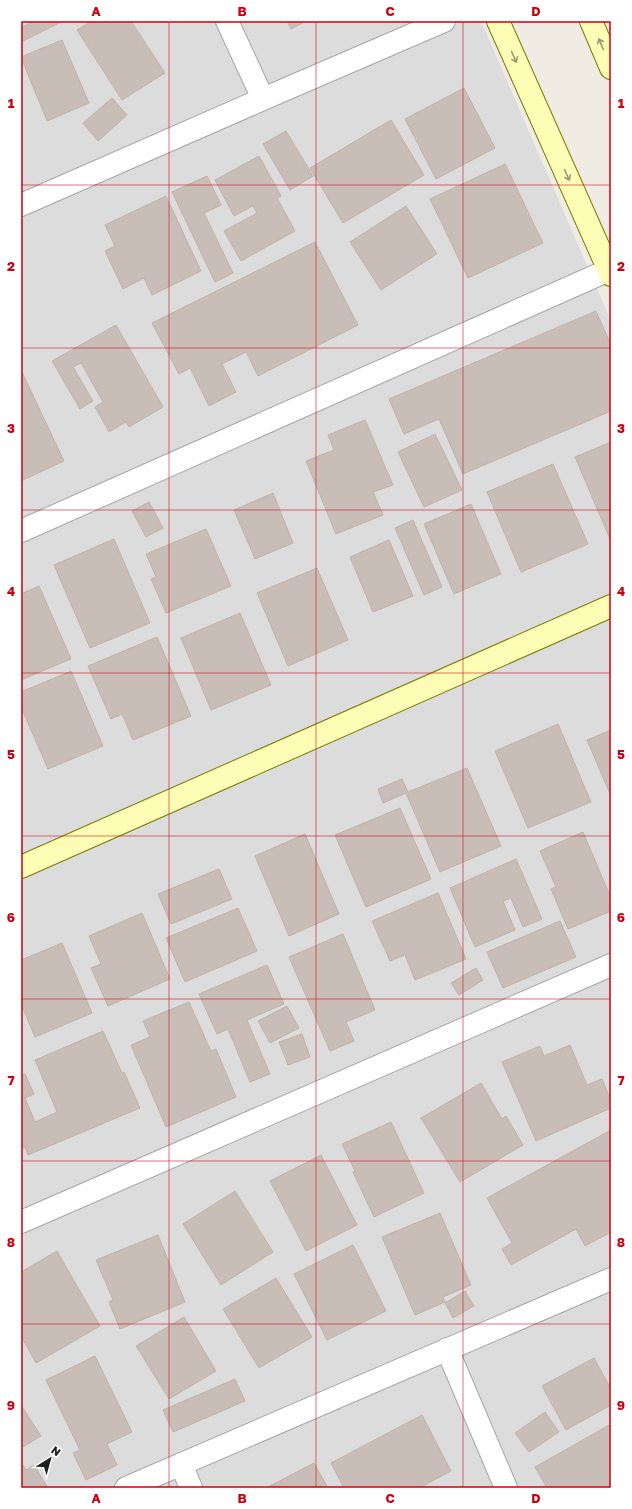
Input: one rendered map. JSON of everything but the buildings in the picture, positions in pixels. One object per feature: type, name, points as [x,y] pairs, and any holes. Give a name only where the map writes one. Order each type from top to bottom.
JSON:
[{"type":"street","points":[[227,21],[263,99]]},
{"type":"street","points":[[21,205],[444,21]]},
{"type":"street","points":[[21,531],[610,273],[498,21]]},
{"type":"street","points":[[591,21],[611,68]]},
{"type":"street","points":[[21,867],[611,606]]},
{"type":"street","points":[[21,1222],[609,973]]},
{"type":"street","points":[[126,1488],[611,1279]]},
{"type":"street","points":[[447,1349],[506,1488]]},
{"type":"street","points":[[181,1464],[191,1488]]},
{"type":"shaded area","points":[[21,21],[481,21],[611,321],[611,1488],[21,1488]]}]
